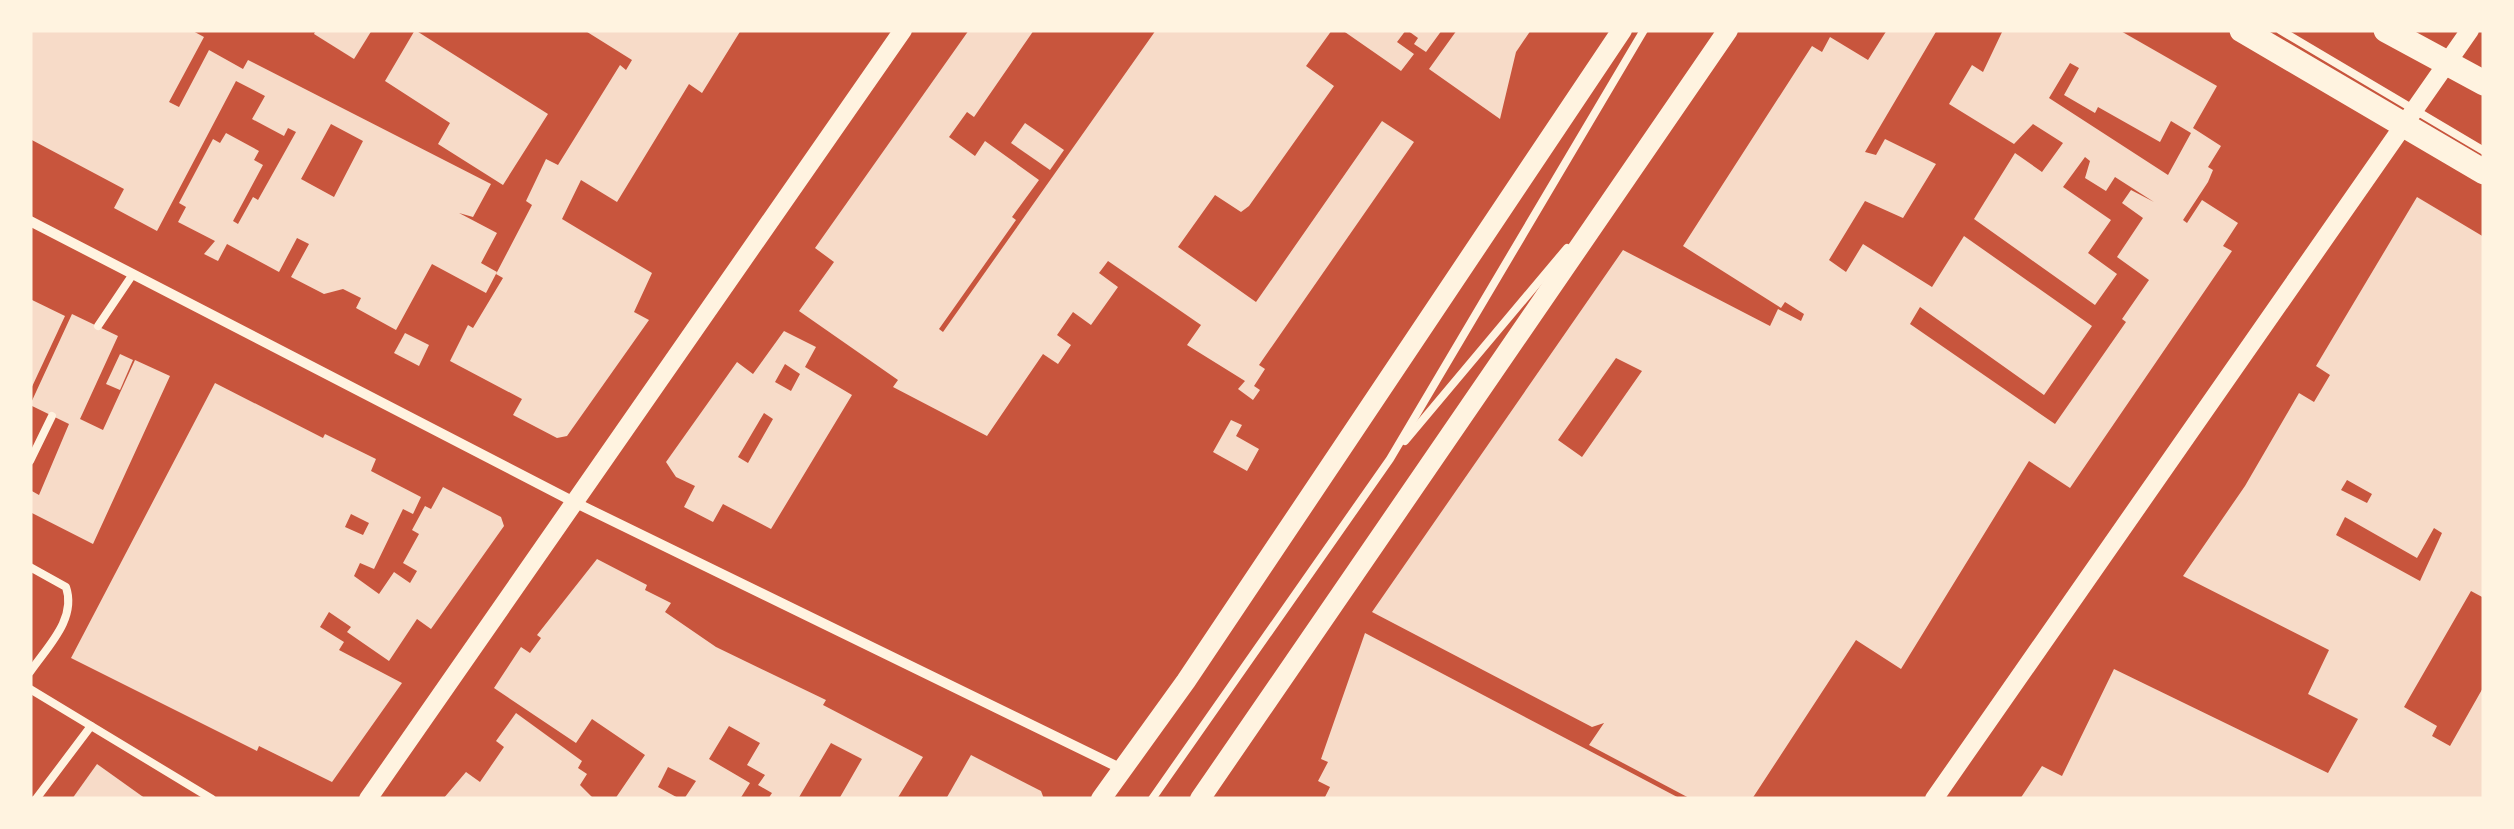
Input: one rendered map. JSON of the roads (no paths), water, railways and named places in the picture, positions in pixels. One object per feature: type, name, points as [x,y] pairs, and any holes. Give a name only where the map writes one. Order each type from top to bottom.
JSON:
[{"type":"main road","points":[[1101,799],[1186,681],[1622,30]]},
{"type":"main road","points":[[1200,799],[1728,30]]},
{"type":"main road","points":[[2242,30],[2409,119],[2484,172]]},
{"type":"main road","points":[[2386,30],[2484,83]]},
{"type":"street","points":[[368,799],[903,30]]},
{"type":"street","points":[[1934,799],[2470,30]]},
{"type":"street","points":[[30,221],[574,502],[1122,769]]},
{"type":"lane","points":[[1152,799],[1390,459],[1644,30]]},
{"type":"lane","points":[[2280,30],[2409,119],[2484,150]]},
{"type":"lane","points":[[2448,62],[2484,95]]},
{"type":"lane","points":[[1390,459],[1620,185]]},
{"type":"lane","points":[[98,326],[133,274]]},
{"type":"lane","points":[[30,461],[52,416]]},
{"type":"lane","points":[[30,567],[66,588],[70,600],[68,615],[30,672]]},
{"type":"lane","points":[[30,689],[212,799]]},
{"type":"lane","points":[[36,799],[91,726]]}]
